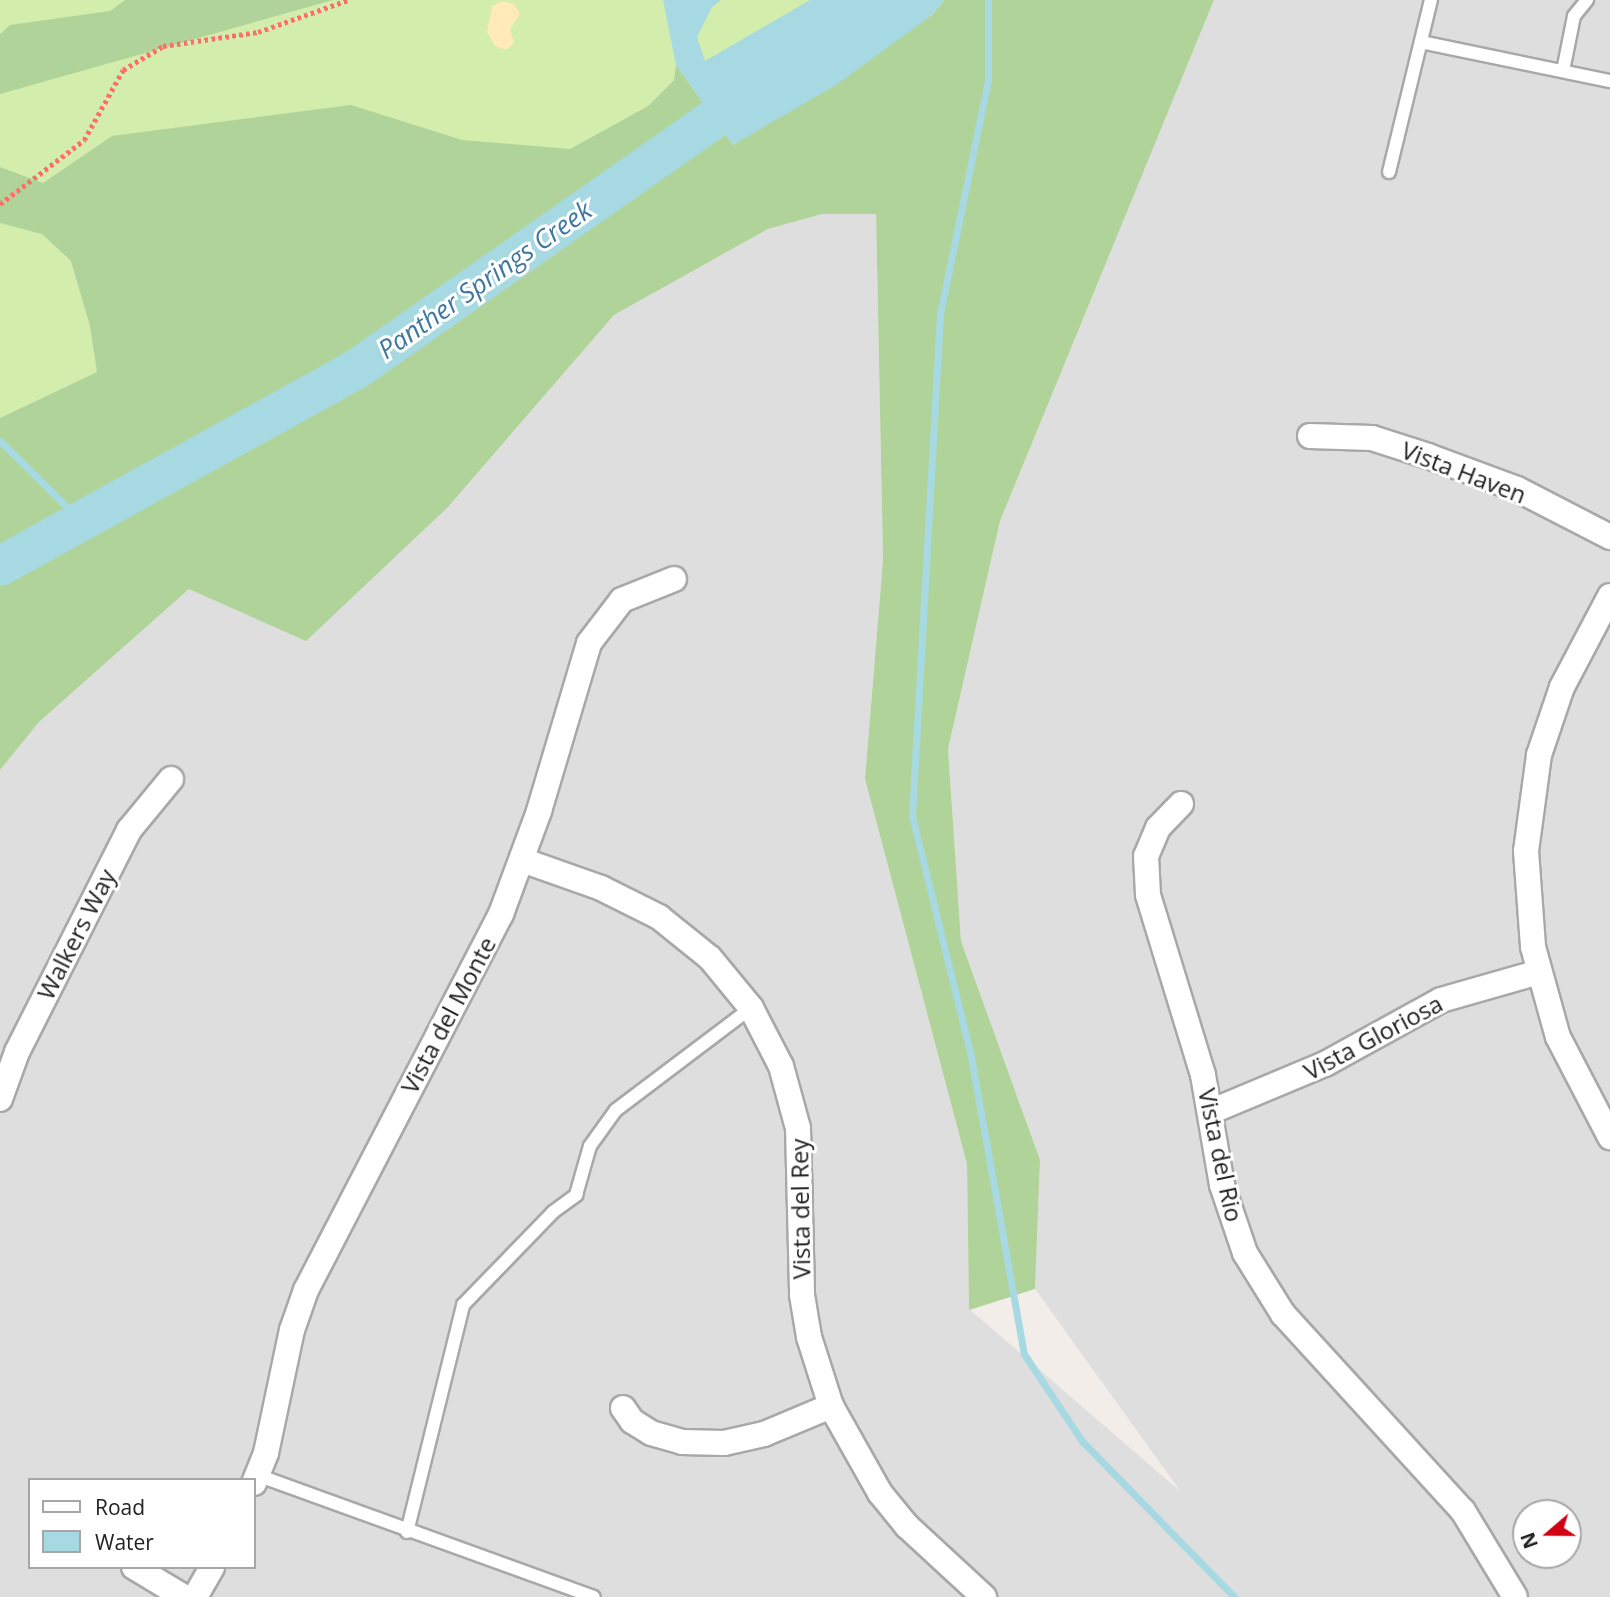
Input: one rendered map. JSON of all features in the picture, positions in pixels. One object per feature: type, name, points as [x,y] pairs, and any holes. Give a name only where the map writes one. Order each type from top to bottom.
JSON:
[{"type":"street","name":"Vista Haven","points":[[1310,436],[1372,438],[1428,456],[1517,489],[1610,537]]},
{"type":"street","name":"Vista del Monte","points":[[255,1478],[267,1453],[292,1330],[306,1290],[501,914],[522,860],[589,643],[622,600],[674,579]]},
{"type":"street","points":[[1610,596],[1562,687],[1539,755],[1530,802],[1527,899],[1539,972],[1558,1037],[1610,1137]]},
{"type":"street","name":"Walkers Way","points":[[0,1099],[17,1052],[129,830],[171,779]]},
{"type":"street","name":"Vista del Rio","points":[[1181,804],[1158,828],[1146,856],[1148,895],[1185,1009],[1232,1219],[1262,1284],[1283,1314],[1463,1511],[1515,1597]]},
{"type":"street","name":"Vista del Rey","points":[[522,860],[601,888],[659,917],[710,958],[751,1008],[781,1066],[799,1128],[802,1295],[809,1337],[831,1406],[880,1493],[907,1526],[984,1597]]},
{"type":"street","name":"Vista Gloriosa","points":[[1210,1112],[1325,1064],[1441,1000],[1539,972]]},
{"type":"street","points":[[623,1408],[632,1421],[651,1433],[682,1442],[724,1443],[764,1434],[831,1406]]},
{"type":"street","points":[[137,1569],[184,1597]]},
{"type":"street","points":[[195,1597],[211,1569]]},
{"type":"lane","points":[[1389,172],[1432,0]]},
{"type":"lane","points":[[1563,71],[1574,16],[1587,0]]},
{"type":"lane","points":[[1421,41],[1610,81]]},
{"type":"lane","points":[[407,1532],[463,1305],[554,1212],[576,1195],[590,1146],[616,1110],[751,1008]]},
{"type":"lane","points":[[256,1479],[594,1597]]},
{"type":"path","points":[[0,204],[84,140],[123,69],[163,46],[258,32],[348,0]]},
{"type":"shaded area","points":[[1214,0],[1610,0],[1610,1597],[0,1597],[0,770],[39,722],[189,589],[448,507],[614,315],[768,229],[822,214],[876,214],[883,560],[865,779],[967,1164],[969,1309],[1181,1492],[1035,1289],[1040,1160],[961,941],[948,749],[1000,521]]},
{"type":"green space","points":[[0,0],[944,0],[733,145],[676,66],[674,80],[648,106],[570,149],[0,418]]},
{"type":"green space","points":[[125,0],[333,0],[0,94],[0,34],[10,25],[110,11]]},
{"type":"green space","points":[[944,0],[1214,0],[1000,521],[948,749],[961,941],[1040,1160],[1035,1289],[969,1310],[967,1164],[865,779],[883,560],[876,214],[822,214],[768,229],[614,315],[448,507],[306,641],[189,589],[39,722],[0,770],[0,418],[97,372],[90,326],[71,261],[42,234],[0,223],[0,167],[43,183],[112,136],[351,105],[462,140],[570,149],[648,106],[674,80],[676,65],[733,145],[932,15]]},
{"type":"sand","points":[[503,1],[514,4],[520,14],[510,29],[514,43],[506,50],[495,46],[487,32],[492,6]]},
{"type":"water","points":[[663,0],[721,0],[712,7],[697,37],[705,61],[810,0],[944,0],[932,15],[836,85],[733,145],[676,65]]},
{"type":"waterway","points":[[988,0],[988,80],[940,314],[912,816],[971,1057],[1024,1354],[1082,1441],[1234,1597]]},
{"type":"waterway","name":"Panther Springs Creek","points":[[0,566],[358,368],[760,87]]},
{"type":"waterway","name":"Panther Springs Creek","points":[[0,441],[81,521]]}]
